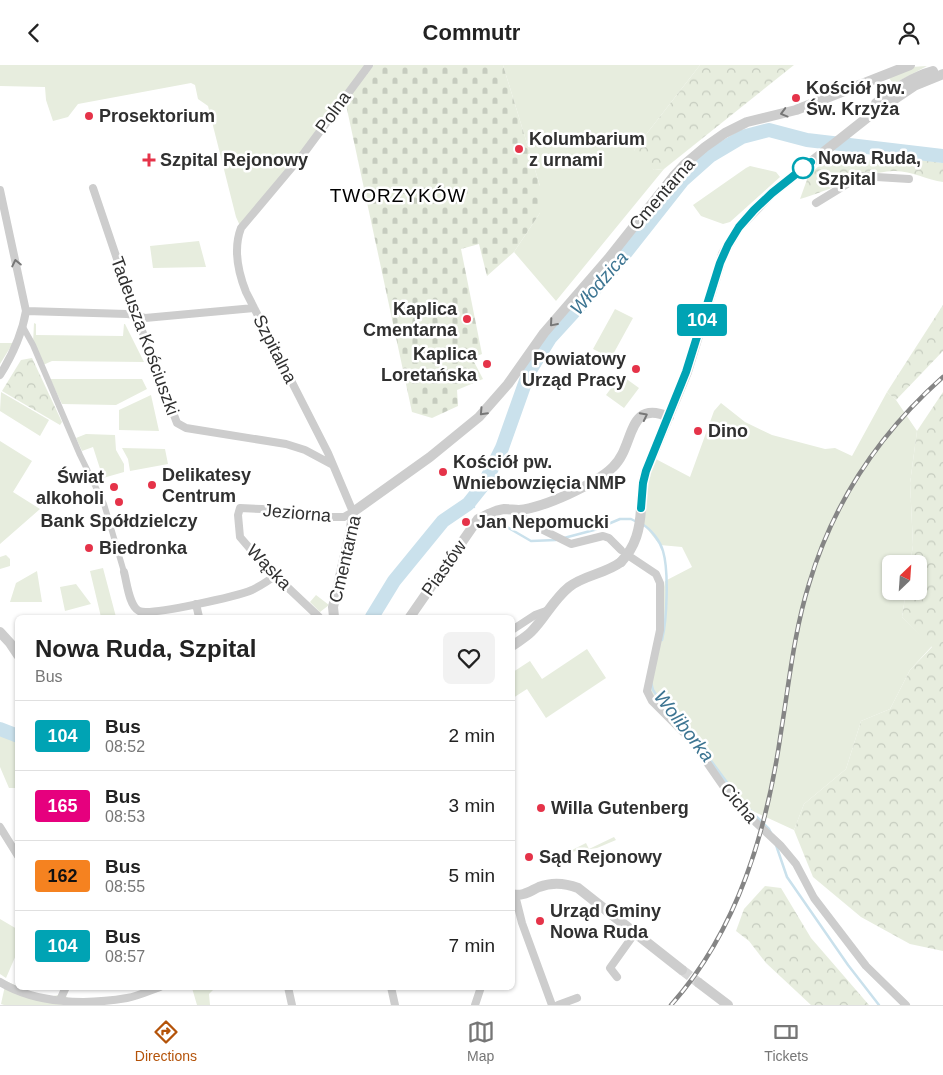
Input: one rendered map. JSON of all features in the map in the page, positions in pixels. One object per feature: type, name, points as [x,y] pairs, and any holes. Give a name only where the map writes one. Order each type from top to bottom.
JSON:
[{"type":"street","name":"Polna","points":[[241,228],[304,153],[369,65]]},
{"type":"street","name":"Cmentarna","points":[[334,615],[333,607],[351,529],[352,512],[430,457],[479,417],[508,384],[544,333],[608,259],[672,177],[692,158],[725,133],[747,122],[796,110],[910,65]]},
{"type":"street","points":[[854,128],[869,110],[890,93],[914,78],[943,66]]},
{"type":"street","points":[[515,644],[531,632],[546,611],[570,586],[584,578],[606,571],[621,562],[629,552],[639,532],[643,483],[646,471],[686,372],[720,263],[739,227],[772,193],[868,117],[914,87],[943,73]]},
{"type":"street","points":[[868,117],[876,108],[888,100],[890,93],[888,81],[878,77]]},
{"type":"street","points":[[816,203],[860,176],[909,179]]},
{"type":"street","name":"Tadeusza Kościuszki","points":[[92,188],[136,315],[177,423],[186,428],[286,444],[305,450],[333,465]]},
{"type":"street","points":[[0,190],[26,311],[23,327],[12,356],[0,375]]},
{"type":"street","name":"Szpitalna","points":[[241,228],[236,251],[246,292],[333,465]]},
{"type":"street","points":[[26,311],[136,315],[144,319],[254,309]]},
{"type":"street","points":[[23,327],[33,345],[80,455],[104,504],[132,604],[138,610],[148,612],[196,604],[251,591],[269,581],[275,575]]},
{"type":"street","points":[[523,509],[569,493],[600,477],[613,467],[622,456],[636,421],[640,416],[654,412],[669,417]]},
{"type":"street","points":[[333,465],[352,512]]},
{"type":"street","name":"Jeziorna","points":[[240,508],[329,517],[344,517],[352,512]]},
{"type":"street","name":"Wąska","points":[[240,508],[238,529],[240,537],[275,575],[317,615]]},
{"type":"street","name":"Piastów","points":[[411,615],[478,519],[504,509],[523,509]]},
{"type":"street","name":"Cicha","points":[[523,509],[522,517],[531,524],[571,544],[603,536],[609,538],[631,558],[656,574],[660,583],[660,630],[647,691],[652,701],[692,741],[735,803],[781,846],[796,864],[814,898],[866,966],[906,1005]]},
{"type":"street","points":[[196,604],[199,615]]},
{"type":"street","points":[[515,628],[535,615],[546,611]]},
{"type":"street","points":[[0,632],[15,650]]},
{"type":"street","points":[[0,827],[15,851]]},
{"type":"street","points":[[515,896],[538,887],[553,884],[567,884],[578,888],[682,970]]},
{"type":"street","points":[[515,903],[552,1005]]},
{"type":"street","points":[[617,977],[610,968],[635,933]]},
{"type":"street","points":[[0,982],[15,989]]},
{"type":"street","points":[[699,983],[728,1005]]},
{"type":"street","points":[[17,990],[27,995],[81,1003],[128,998],[151,990]]},
{"type":"street","points":[[60,1000],[65,990]]},
{"type":"street","points":[[289,990],[292,1005]]},
{"type":"street","points":[[392,990],[394,1005]]},
{"type":"street","points":[[475,1005],[480,990]]},
{"type":"street","points":[[558,1005],[577,998]]},
{"type":"green space","points":[[0,65],[374,65],[241,228],[236,217],[208,106],[198,99],[195,85],[191,83],[78,104],[68,117],[53,121],[46,100],[45,87],[0,86]]},
{"type":"green space","points":[[374,65],[503,65],[540,186],[540,213],[514,252],[487,276],[479,244],[461,249],[482,354],[472,358],[483,379],[457,390],[458,406],[432,418],[412,412],[345,100]]},
{"type":"green space","points":[[503,65],[700,65],[634,150],[654,170],[664,169],[556,301],[514,252],[540,213],[540,186]]},
{"type":"green space","points":[[700,65],[794,65],[664,169],[654,170],[638,159],[634,150]]},
{"type":"green space","points":[[927,66],[897,82],[892,82],[889,78],[911,67]]},
{"type":"green space","points":[[873,153],[943,163],[943,182],[906,172],[881,172],[858,178],[800,199],[809,174],[828,159],[868,163]]},
{"type":"green space","points":[[750,166],[776,172],[780,177],[730,222],[723,224],[701,216],[693,205]]},
{"type":"green space","points":[[199,241],[206,267],[153,268],[150,246]]},
{"type":"green space","points":[[943,305],[943,351],[896,400],[887,392]]},
{"type":"green space","points":[[615,309],[633,318],[611,358],[593,349]]},
{"type":"green space","points":[[34,323],[36,324],[36,335],[123,336],[125,324],[144,362],[52,361],[43,365],[33,344]]},
{"type":"green space","points":[[0,343],[13,343],[0,364]]},
{"type":"green space","points":[[32,358],[62,422],[60,425],[2,391],[21,360]]},
{"type":"green space","points":[[621,375],[639,388],[624,408],[606,395]]},
{"type":"green space","points":[[50,379],[142,379],[147,389],[116,405],[62,404]]},
{"type":"green space","points":[[1,392],[49,420],[40,436],[0,411]]},
{"type":"green space","points":[[887,392],[896,400],[917,431],[910,483],[913,545],[911,555],[882,555],[882,600],[905,600],[902,617],[932,646],[910,670],[890,709],[861,721],[846,769],[804,804],[794,830],[735,803],[692,741],[647,691],[665,581],[692,567],[682,547],[660,545],[644,525],[641,508],[652,457],[690,477],[714,411],[721,403],[745,422],[772,435],[825,449],[835,448],[852,456]]},
{"type":"green space","points":[[943,392],[943,951],[910,944],[861,917],[813,877],[794,830],[804,804],[846,769],[861,721],[890,709],[910,670],[932,647],[902,617],[905,600],[928,600],[928,555],[911,555],[913,545],[910,483],[917,431]]},
{"type":"green space","points":[[151,395],[159,431],[119,430],[119,410]]},
{"type":"green space","points":[[86,434],[115,435],[116,450],[124,464],[124,472],[103,478],[93,447],[82,451],[76,438]]},
{"type":"green space","points":[[0,441],[32,461],[13,492],[40,509],[0,544]]},
{"type":"green space","points":[[122,448],[165,449],[168,464],[130,471],[128,459]]},
{"type":"green space","points":[[6,555],[10,559],[10,566],[0,569],[0,557]]},
{"type":"green space","points":[[103,568],[115,615],[101,615],[90,571]]},
{"type":"green space","points":[[37,571],[42,602],[10,602],[16,583]]},
{"type":"green space","points":[[76,584],[91,604],[65,611],[60,587]]},
{"type":"green space","points":[[316,595],[329,605],[320,612],[310,602]]},
{"type":"green space","points":[[587,649],[606,678],[546,718],[527,689],[515,697],[515,671],[530,661],[542,679]]},
{"type":"green space","points":[[0,729],[15,735],[15,788],[9,788],[0,767]]},
{"type":"green space","points":[[614,837],[616,840],[597,848],[570,852],[586,843],[589,849]]},
{"type":"green space","points":[[765,886],[781,888],[811,938],[869,1005],[811,1005],[766,963],[749,941],[736,931],[744,909]]},
{"type":"green space","points":[[0,919],[15,928],[15,957],[6,978],[0,974]]},
{"type":"green space","points":[[6,981],[15,985],[15,990],[25,990],[44,998],[63,994],[73,1002],[73,1005],[1,1004]]},
{"type":"green space","points":[[193,990],[213,990],[209,994],[210,1005],[197,1005]]},
{"type":"waterway","name":"Włodzica","points":[[373,615],[394,581],[443,521],[468,504],[484,484],[502,448],[529,372],[550,338],[612,270],[683,180],[710,156],[742,137],[769,130],[807,140],[943,156]]},
{"type":"waterway","name":"Woliborka","points":[[468,504],[474,507]]},
{"type":"waterway","name":"Woliborka","points":[[564,538],[594,530],[620,519],[631,519],[637,522]]},
{"type":"waterway","name":"Woliborka","points":[[500,523],[531,541],[556,540]]},
{"type":"waterway","name":"Woliborka","points":[[642,524],[657,539],[662,547],[665,560],[667,595],[662,640]]},
{"type":"waterway","name":"Woliborka","points":[[651,682],[653,690],[659,699],[692,735],[740,800],[771,833]]},
{"type":"waterway","name":"Włodzica","points":[[0,729],[15,735]]},
{"type":"waterway","name":"Woliborka","points":[[776,845],[787,877],[848,965],[879,1005]]},
{"type":"tunnel","points":[[682,970],[699,983]]},
{"type":"railway","points":[[671,1005],[694,976],[732,912],[758,842],[775,769],[796,639],[804,602],[819,554],[831,525],[861,471],[879,446],[920,399],[943,377]]},
{"type":"bus line","name":"104","points":[[641,508],[646,471],[686,372],[720,263],[728,245],[746,218],[772,193],[811,162]]},
{"type":"place","name":"Kościół pw. Św. Krzyża","points":[[796,98]]},
{"type":"place","name":"Prosektorium","points":[[89,116]]},
{"type":"place","name":"Kolumbarium z urnami","points":[[519,149]]},
{"type":"place","name":"Szpital Rejonowy","points":[[149,160]]},
{"type":"place","name":"Nowa Ruda, Szpital","points":[[803,168]]},
{"type":"place","name":"Kaplica Cmentarna","points":[[467,319]]},
{"type":"place","name":"Kaplica Loretańska","points":[[487,364]]},
{"type":"place","name":"Powiatowy Urząd Pracy","points":[[636,369]]},
{"type":"place","name":"Dino","points":[[698,431]]},
{"type":"place","name":"Kościół pw. Wniebowzięcia NMP","points":[[443,472]]},
{"type":"place","name":"Delikatesy Centrum","points":[[152,485]]},
{"type":"place","name":"Świat alkoholi","points":[[114,487]]},
{"type":"place","name":"Bank Spółdzielczy","points":[[119,502]]},
{"type":"place","name":"Jan Nepomucki","points":[[466,522]]},
{"type":"place","name":"Biedronka","points":[[89,548]]},
{"type":"place","name":"Willa Gutenberg","points":[[541,808]]},
{"type":"place","name":"Sąd Rejonowy","points":[[529,857]]},
{"type":"place","name":"Urząd Gminy Nowa Ruda","points":[[540,921]]},
{"type":"district","name":"TWORZYKÓW","points":[[398,195]]}]
